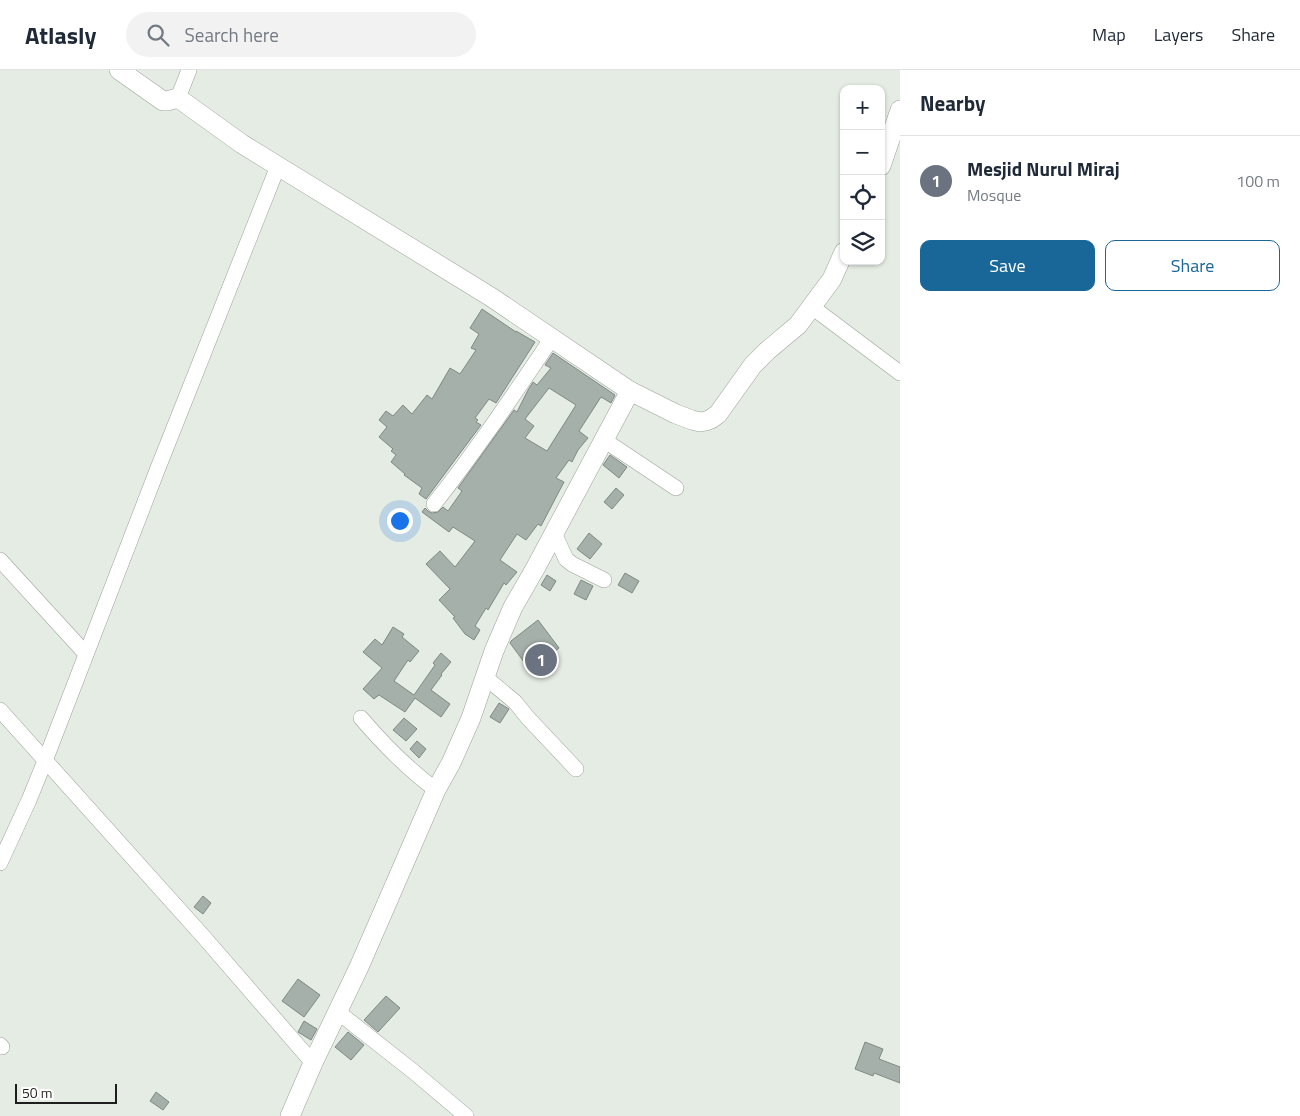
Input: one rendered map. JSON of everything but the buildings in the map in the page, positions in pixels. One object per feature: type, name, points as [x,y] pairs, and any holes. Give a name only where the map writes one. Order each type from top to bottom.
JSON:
[{"type":"street","points":[[119,70],[162,101],[178,98]]},
{"type":"street","points":[[178,98],[189,70]]},
{"type":"street","points":[[178,98],[242,144],[491,297],[630,391],[676,414],[700,422],[711,419],[722,408],[753,365],[798,325],[832,279],[840,261]]},
{"type":"street","points":[[885,154],[900,110]]},
{"type":"street","points":[[0,863],[45,761],[168,440],[278,166]]},
{"type":"street","points":[[812,307],[900,373]]},
{"type":"street","points":[[434,504],[552,338]]},
{"type":"street","points":[[290,1116],[359,967],[436,790],[451,763],[471,718],[484,677],[513,607],[630,391]]},
{"type":"street","points":[[604,440],[676,488]]},
{"type":"street","points":[[554,533],[566,559],[604,580]]},
{"type":"street","points":[[0,560],[86,654]]},
{"type":"street","points":[[484,677],[515,702],[576,769]]},
{"type":"street","points":[[0,710],[202,935],[313,1063]]},
{"type":"street","points":[[361,718],[377,738],[412,772],[436,790]]},
{"type":"street","points":[[338,1012],[466,1116]]},
{"type":"place","name":"Mesjid Nurul Miraj","points":[[541,660]]}]
